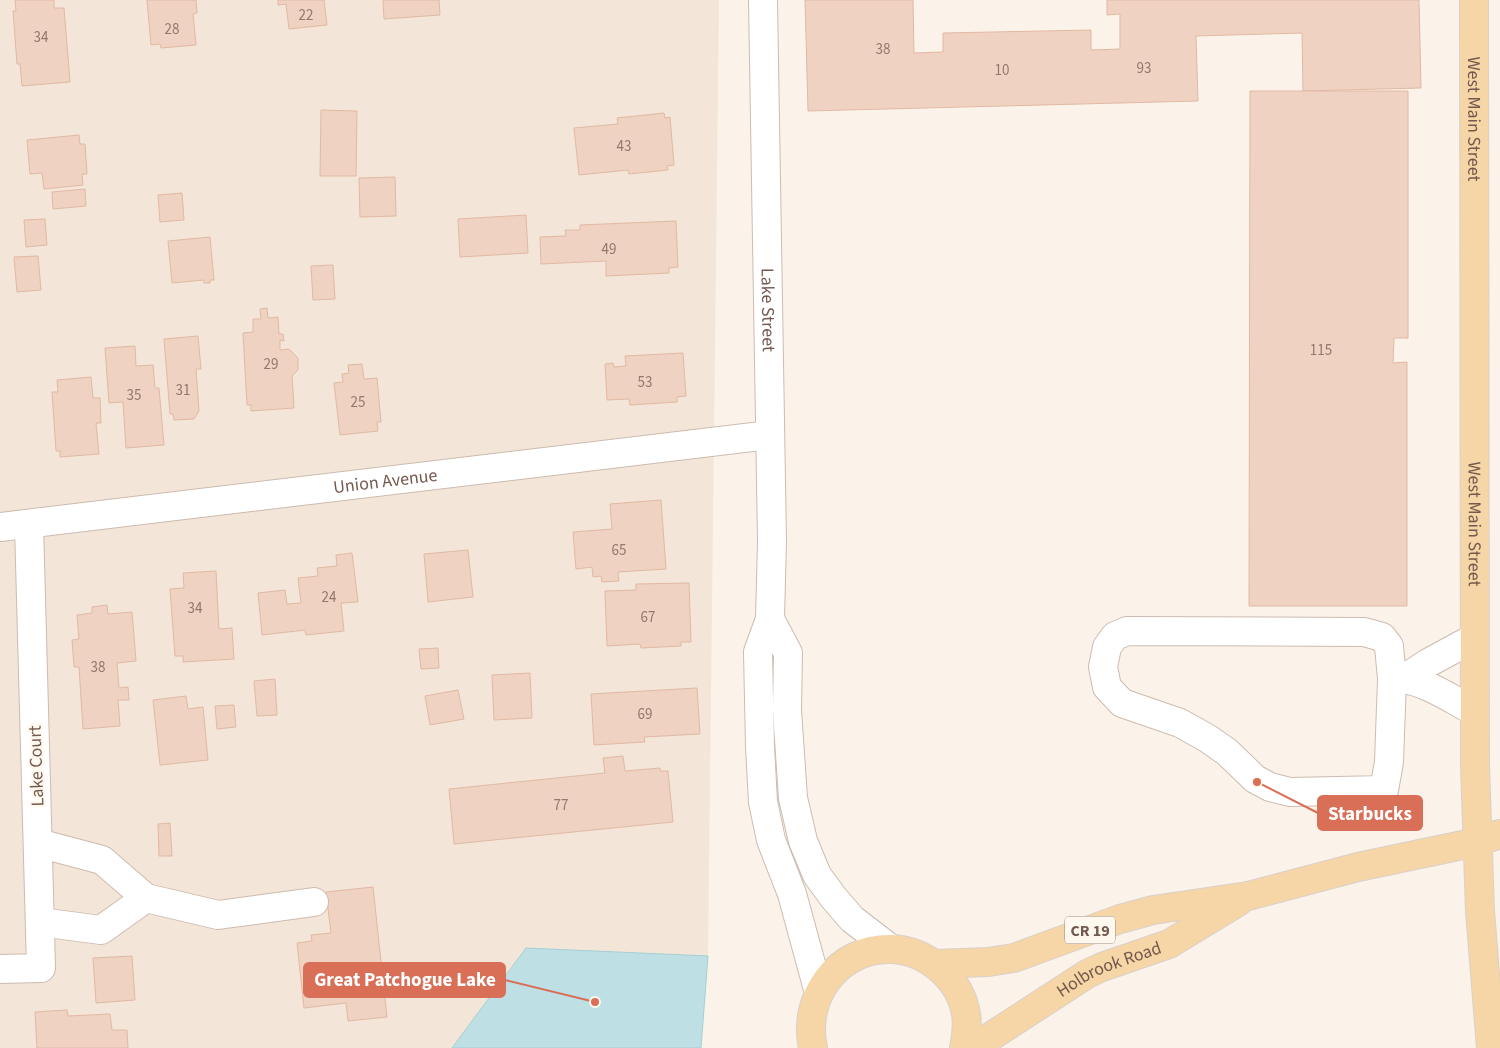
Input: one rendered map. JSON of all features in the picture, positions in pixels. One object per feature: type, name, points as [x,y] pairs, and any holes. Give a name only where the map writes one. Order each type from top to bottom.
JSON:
[{"type":"main road","name":"West Main Street","points":[[1474,0],[1474,711],[1489,838],[1480,911],[1491,1048]]},
{"type":"main road","name":"Holbrook Road","points":[[934,964],[988,962],[1014,958],[1120,919],[1153,910],[1248,896],[1358,867],[1489,838]]},
{"type":"main road","name":"Holbrook Road","points":[[973,1048],[1087,974],[1102,966],[1169,944],[1248,896]]},
{"type":"main road","name":"Holbrook Road","points":[[813,1048],[810,1035],[811,1013],[818,993],[831,974],[848,960],[869,952],[891,949],[914,953],[934,964],[949,978],[960,995],[966,1014],[967,1035],[964,1048]]},
{"type":"street","name":"Lake Street","points":[[763,0],[772,542],[770,619]]},
{"type":"street","name":"Union Avenue","points":[[0,528],[770,435]]},
{"type":"street","name":"Lake Court","points":[[0,969],[40,968],[29,525]]},
{"type":"street","points":[[770,619],[788,653],[787,710],[793,798],[803,841],[817,875],[833,897],[852,920],[891,949]]},
{"type":"street","points":[[770,619],[758,652],[760,747],[764,802],[771,840],[792,894],[818,993]]},
{"type":"street","points":[[1127,631],[1364,632],[1382,637],[1390,646],[1398,679],[1384,790],[1290,792],[1270,787],[1255,779],[1227,752],[1180,723],[1122,703],[1107,687],[1102,667],[1107,647],[1115,636],[1127,631]]},
{"type":"street","points":[[1398,679],[1474,638]]},
{"type":"street","points":[[1398,679],[1421,684],[1474,711]]},
{"type":"street","points":[[38,843],[102,860],[146,898],[218,915],[314,902]]},
{"type":"street","points":[[40,922],[101,930],[146,898]]},
{"type":"shaded area","points":[[0,0],[719,0],[708,956],[526,949],[452,1048],[0,1048]]},
{"type":"water","points":[[526,948],[708,956],[701,1048],[452,1048]]},
{"type":"building","points":[[15,0],[54,0],[54,8],[64,8],[70,82],[22,86],[20,64],[17,64],[13,11],[16,11]]},
{"type":"building","points":[[147,0],[196,0],[197,13],[193,14],[196,45],[161,48],[160,44],[151,45]]},
{"type":"building","points":[[278,0],[324,0],[327,25],[289,29],[286,4],[278,5]]},
{"type":"building","points":[[383,0],[439,0],[440,15],[384,19]]},
{"type":"building","points":[[805,0],[913,0],[914,53],[943,52],[943,33],[1091,30],[1091,50],[1120,49],[1120,14],[1107,15],[1107,0],[1419,0],[1421,88],[1303,91],[1302,33],[1196,36],[1198,101],[808,111]]},
{"type":"building","points":[[1250,91],[1408,91],[1408,338],[1394,338],[1393,363],[1407,362],[1407,606],[1249,606]]},
{"type":"building","points":[[321,110],[357,111],[356,176],[320,176]]},
{"type":"building","points":[[664,113],[665,118],[670,117],[674,165],[667,166],[668,170],[629,174],[628,170],[579,175],[574,128],[618,124],[617,118]]},
{"type":"building","points":[[79,135],[80,144],[85,144],[87,174],[82,174],[83,185],[44,189],[42,173],[30,174],[27,140]]},
{"type":"building","points":[[395,177],[396,216],[360,217],[359,178]]},
{"type":"building","points":[[85,189],[86,206],[53,209],[52,192]]},
{"type":"building","points":[[182,193],[184,220],[160,222],[158,195]]},
{"type":"building","points":[[526,215],[528,253],[460,257],[458,219]]},
{"type":"building","points":[[45,219],[47,245],[26,247],[24,220]]},
{"type":"building","points":[[676,221],[678,267],[669,268],[669,273],[606,276],[606,261],[541,264],[540,237],[566,236],[565,230],[580,230],[580,225]]},
{"type":"building","points":[[210,237],[214,280],[210,280],[210,283],[204,283],[204,280],[172,283],[168,241]]},
{"type":"building","points":[[38,256],[41,290],[17,292],[14,257]]},
{"type":"building","points":[[333,265],[335,299],[313,300],[311,266]]},
{"type":"building","points":[[267,308],[268,318],[278,317],[279,334],[283,334],[284,341],[280,340],[280,350],[289,349],[298,358],[298,370],[292,376],[294,408],[251,411],[251,405],[247,405],[243,333],[253,332],[253,319],[261,319],[260,309]]},
{"type":"building","points":[[198,336],[201,369],[196,369],[199,411],[194,419],[174,420],[173,414],[170,414],[164,339]]},
{"type":"building","points":[[135,346],[136,366],[153,365],[155,388],[159,388],[164,445],[126,448],[123,402],[109,403],[105,348]]},
{"type":"building","points":[[683,353],[686,396],[677,397],[677,402],[630,405],[629,399],[607,400],[605,364],[613,363],[614,367],[626,366],[625,356]]},
{"type":"building","points":[[362,364],[364,379],[377,378],[381,422],[377,422],[378,431],[340,435],[334,383],[343,382],[342,374],[349,373],[348,365]]},
{"type":"building","points":[[91,377],[93,398],[100,398],[101,423],[96,423],[99,454],[60,457],[60,451],[56,451],[52,392],[58,392],[57,380]]},
{"type":"building","points":[[661,500],[666,569],[618,572],[619,581],[602,582],[601,576],[593,577],[592,567],[576,569],[573,532],[612,529],[610,504]]},
{"type":"building","points":[[468,550],[473,597],[428,602],[424,554]]},
{"type":"building","points":[[352,553],[358,602],[341,603],[344,631],[306,635],[305,630],[262,635],[258,593],[285,590],[287,604],[301,603],[298,578],[318,576],[317,568],[337,566],[336,555]]},
{"type":"building","points":[[216,571],[219,629],[232,628],[234,659],[183,662],[183,656],[175,656],[170,589],[184,588],[183,573]]},
{"type":"building","points":[[689,583],[691,642],[681,642],[681,646],[641,648],[640,644],[607,646],[605,591],[636,590],[636,584]]},
{"type":"building","points":[[107,605],[108,614],[132,612],[136,661],[117,663],[119,688],[128,687],[129,700],[118,700],[120,726],[83,729],[79,667],[74,667],[72,640],[79,639],[77,615],[92,613],[92,607]]},
{"type":"building","points":[[438,648],[439,668],[421,669],[419,649]]},
{"type":"building","points":[[530,673],[532,718],[494,720],[492,675]]},
{"type":"building","points":[[275,679],[277,715],[257,716],[254,681]]},
{"type":"building","points":[[697,688],[700,734],[644,737],[645,742],[594,745],[591,694]]},
{"type":"building","points":[[458,690],[464,719],[430,725],[425,696]]},
{"type":"building","points":[[186,696],[188,709],[203,707],[208,760],[160,765],[153,700]]},
{"type":"building","points":[[234,705],[236,727],[217,729],[215,706]]},
{"type":"building","points":[[623,756],[625,771],[660,768],[660,771],[668,771],[673,822],[454,844],[449,789],[605,773],[603,758]]},
{"type":"building","points":[[170,823],[172,856],[159,856],[158,824]]},
{"type":"building","points":[[373,887],[387,1017],[348,1021],[346,1003],[304,1008],[297,943],[312,941],[311,935],[331,933],[326,892]]},
{"type":"building","points":[[132,956],[135,1000],[96,1003],[93,958]]},
{"type":"building","points":[[67,1010],[68,1016],[110,1014],[112,1030],[127,1030],[128,1048],[37,1048],[35,1012]]},
{"type":"place","name":"Starbucks","points":[[1257,782]]},
{"type":"place","name":"Great Patchogue Lake","points":[[595,1002]]}]
